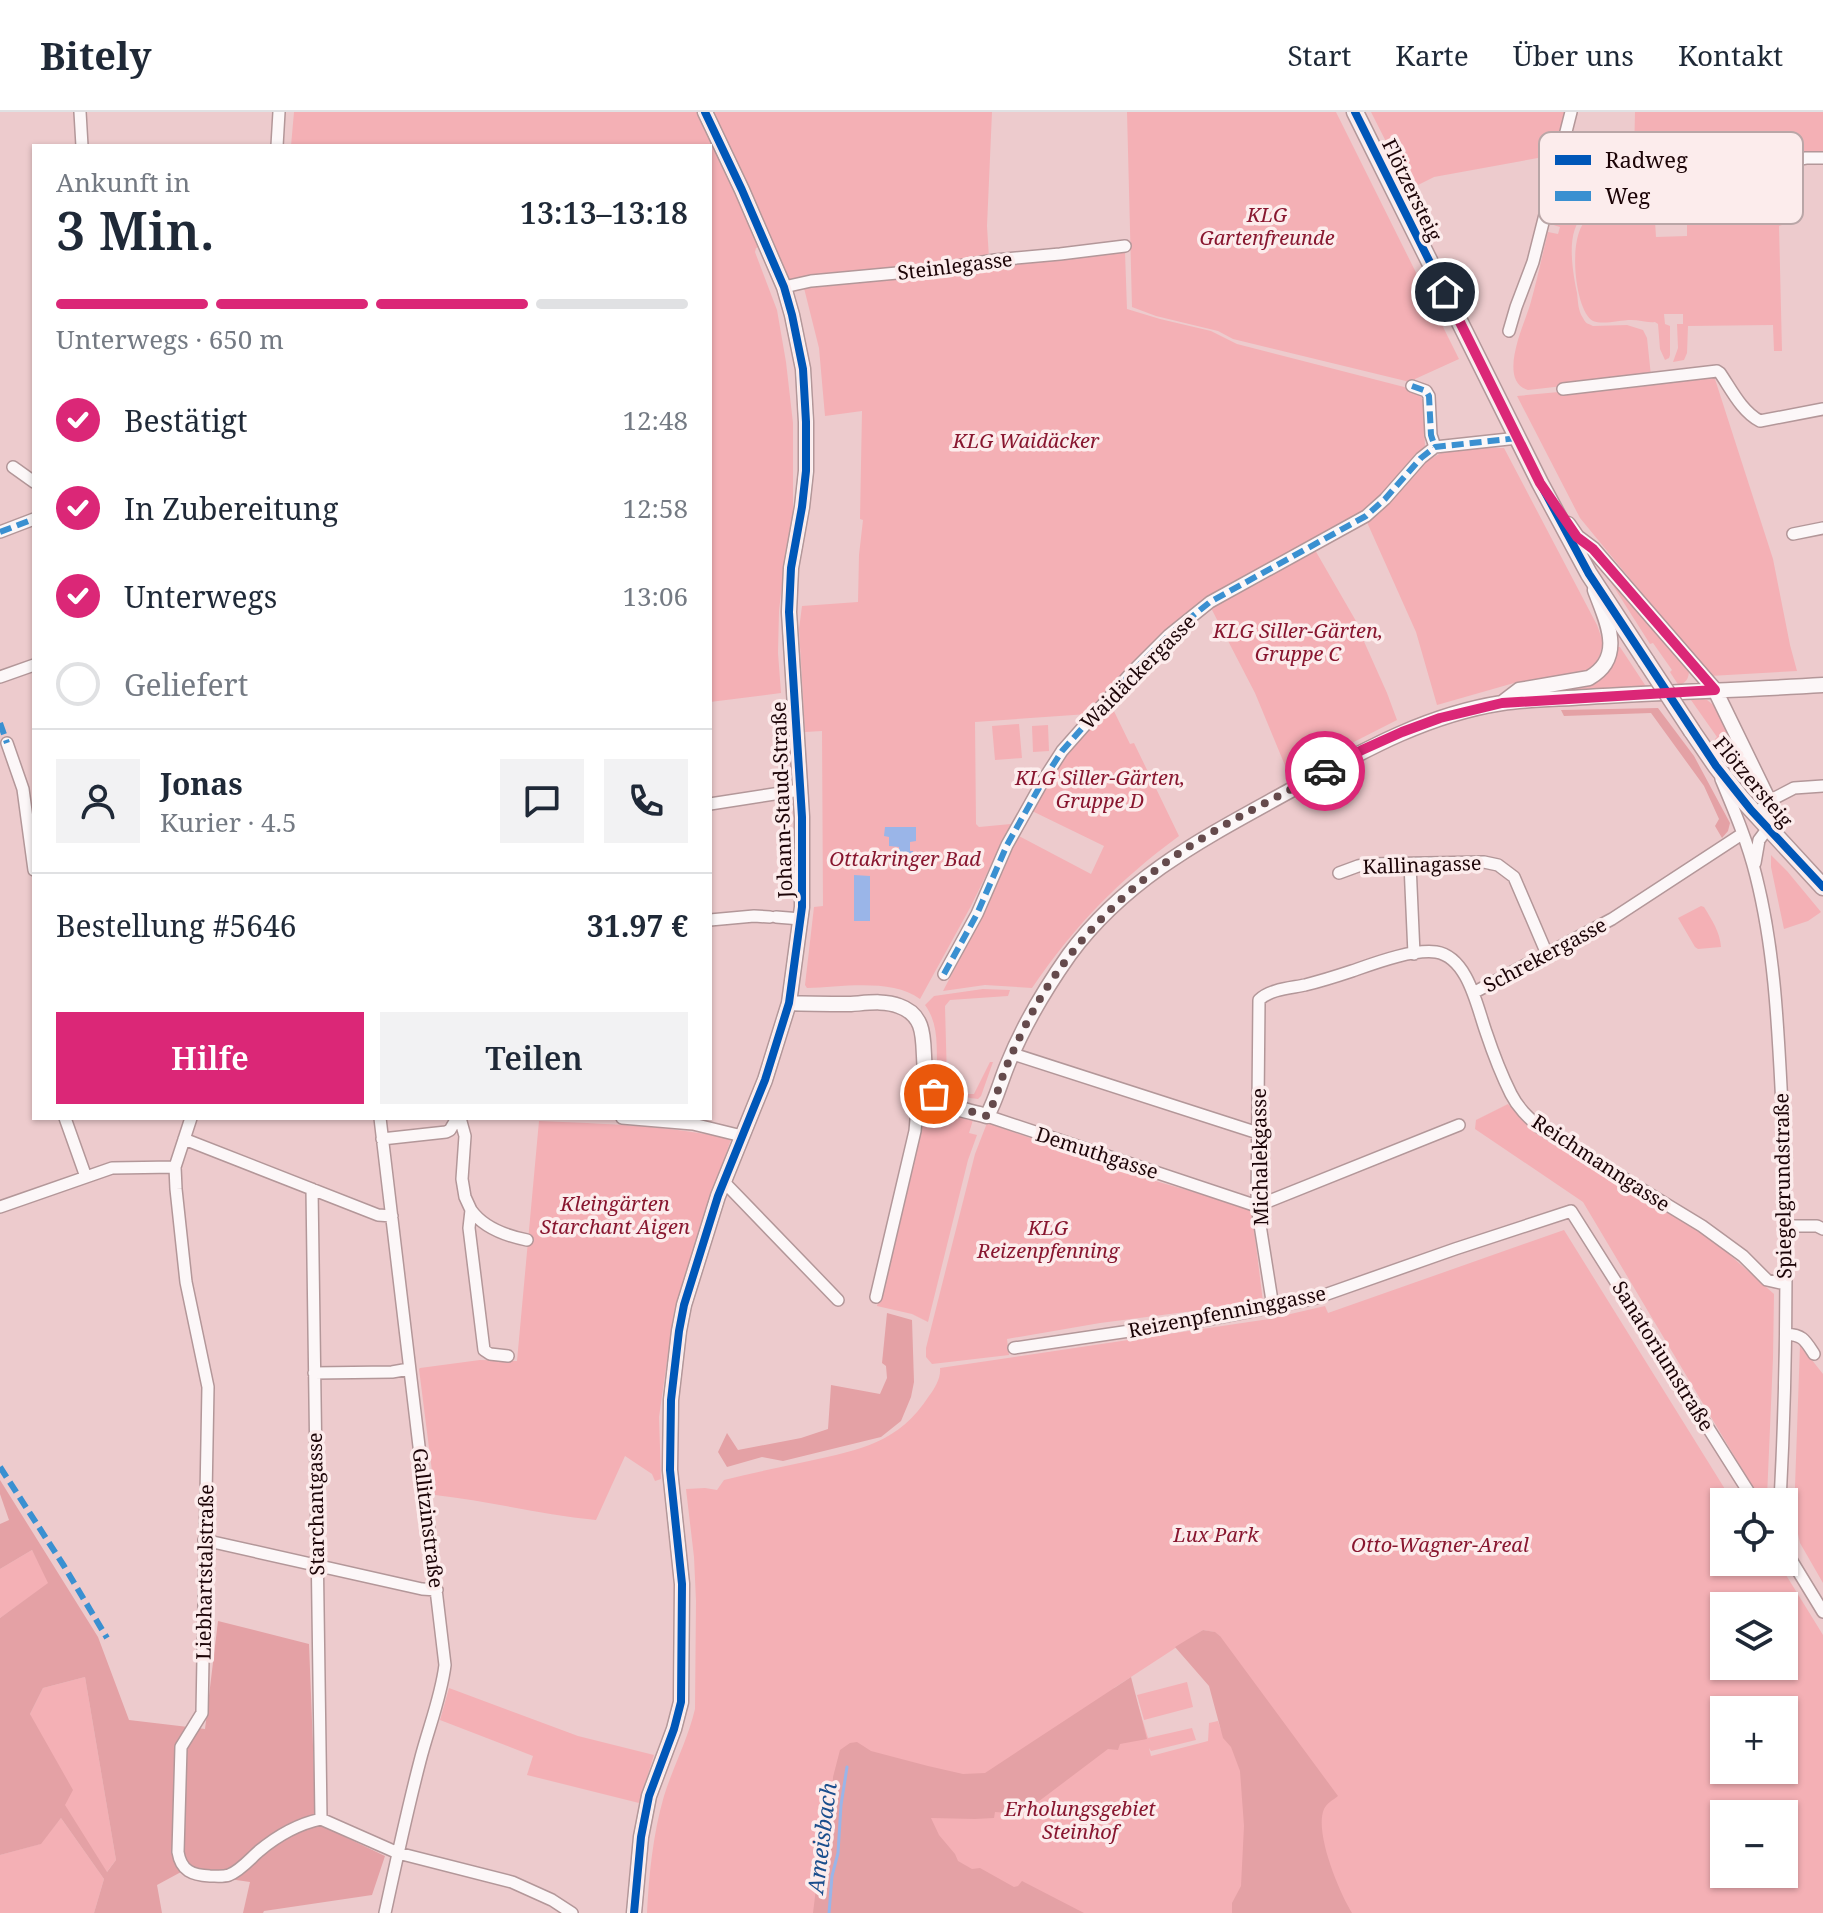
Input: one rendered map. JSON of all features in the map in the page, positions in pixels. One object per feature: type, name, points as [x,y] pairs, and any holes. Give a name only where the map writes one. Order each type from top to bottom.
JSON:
[{"type":"main road","name":"Flötzersteig","points":[[1355,112],[1540,483],[1589,574],[1716,766],[1823,887]]},
{"type":"street","points":[[80,112],[82,144]]},
{"type":"street","points":[[277,144],[279,112]]},
{"type":"street","name":"Johann-Staud-Straße","points":[[634,1913],[649,1796],[674,1729],[682,1688],[682,1584],[670,1470],[674,1363],[684,1305],[724,1182],[765,1080],[789,1003],[801,919],[803,843],[789,602],[792,558],[806,471],[803,369],[784,287],[705,112]]},
{"type":"street","points":[[1566,132],[1571,112]]},
{"type":"street","points":[[1803,159],[1823,158]]},
{"type":"street","points":[[1509,331],[1533,262],[1542,224]]},
{"type":"street","name":"Steinlegasse","points":[[784,287],[811,281],[1125,246]]},
{"type":"street","points":[[1563,389],[1717,371],[1747,413],[1756,420],[1823,409]]},
{"type":"street","points":[[1412,386],[1426,391],[1429,396],[1431,435],[1435,447],[1518,438]]},
{"type":"street","name":"Waidäckergasse","points":[[944,974],[1044,779],[1062,751],[1132,672],[1169,635],[1210,602],[1366,516],[1435,447]]},
{"type":"street","points":[[13,467],[32,481]]},
{"type":"street","name":"Flötzersteig","points":[[1540,483],[1577,537],[1593,549],[1715,690],[1769,801]]},
{"type":"street","points":[[0,532],[32,520]]},
{"type":"street","points":[[1793,534],[1823,528]]},
{"type":"street","points":[[1502,703],[1519,690],[1589,678],[1604,665],[1609,655],[1611,635],[1589,574]]},
{"type":"street","points":[[0,677],[32,666]]},
{"type":"street","points":[[987,1116],[1044,991],[1072,952],[1121,899],[1188,847],[1384,740],[1440,718],[1502,703],[1823,685]]},
{"type":"street","points":[[7,743],[29,787],[32,837]]},
{"type":"street","name":"Spiegelgrundstraße","points":[[1716,766],[1755,872],[1768,934],[1775,992],[1786,1226],[1780,1488]]},
{"type":"street","points":[[1765,824],[1764,808],[1769,801],[1794,788],[1823,786]]},
{"type":"street","points":[[712,804],[800,790]]},
{"type":"street","name":"Spiegelgrundstraße","points":[[1755,872],[1757,846],[1765,824]]},
{"type":"street","name":"Schrekergasse","points":[[1258,1005],[1266,994],[1377,963],[1437,952],[1460,969],[1473,993],[1612,919],[1742,834]]},
{"type":"street","name":"Kallinagasse","points":[[1339,873],[1369,864],[1484,862],[1505,868],[1514,877],[1547,954]]},
{"type":"street","points":[[1410,864],[1414,954]]},
{"type":"street","points":[[712,920],[754,916],[801,919]]},
{"type":"street","name":"Reichmanngasse","points":[[1473,993],[1501,1072],[1517,1105],[1528,1118],[1702,1226],[1743,1256],[1767,1280],[1785,1284]]},
{"type":"street","points":[[789,1003],[885,1003],[912,1012],[922,1029],[926,1079],[918,1098],[915,1131],[876,1297]]},
{"type":"street","name":"Michalekgasse","points":[[1258,1005],[1257,1206],[1273,1307]]},
{"type":"street","points":[[1013,1054],[1258,1133]]},
{"type":"street","name":"Demuthgasse","points":[[926,1079],[943,1103],[1257,1206]]},
{"type":"street","points":[[66,1120],[86,1177]]},
{"type":"street","name":"Liebhartstalstraße","points":[[190,1120],[175,1167],[178,1215],[186,1282],[208,1387],[202,1713],[181,1747],[180,1861],[184,1869],[194,1874],[230,1875],[278,1837],[321,1819]]},
{"type":"street","name":"Gallitzinstraße","points":[[380,1120],[445,1665],[385,1913]]},
{"type":"street","points":[[382,1139],[446,1132],[458,1120]]},
{"type":"street","points":[[460,1120],[465,1136],[463,1187],[471,1210],[493,1228],[527,1240]]},
{"type":"street","points":[[693,1121],[742,1136]]},
{"type":"street","points":[[1257,1206],[1459,1125]]},
{"type":"street","points":[[184,1139],[378,1215],[392,1216]]},
{"type":"street","points":[[0,1207],[112,1168],[175,1167]]},
{"type":"street","points":[[724,1182],[838,1300]]},
{"type":"street","name":"Starchantgasse","points":[[312,1189],[321,1819]]},
{"type":"street","points":[[471,1210],[469,1228],[484,1350],[490,1354],[508,1356]]},
{"type":"street","name":"Reizenpfenninggasse","points":[[1014,1348],[1211,1319],[1313,1299],[1571,1211]]},
{"type":"street","name":"Sanatoriumstraße","points":[[1571,1211],[1746,1488]]},
{"type":"street","points":[[1786,1226],[1817,1226],[1823,1229]]},
{"type":"street","points":[[1786,1334],[1798,1335],[1814,1354]]},
{"type":"street","points":[[314,1373],[409,1369]]},
{"type":"street","points":[[204,1540],[317,1567],[437,1590]]},
{"type":"street","points":[[1798,1571],[1823,1612]]},
{"type":"street","points":[[321,1819],[398,1853],[512,1882],[572,1913]]},
{"type":"green space","points":[[294,112],[697,112],[709,133],[759,247],[755,252],[777,310],[786,362],[793,423],[793,513],[779,611],[781,693],[712,702],[712,144],[291,144]]},
{"type":"green space","points":[[713,112],[992,112],[987,226],[989,258],[788,282]]},
{"type":"green space","name":"KLG Gartenfreunde","points":[[1127,112],[1336,112],[1459,359],[1415,379],[1414,383],[1233,339],[1218,331],[1132,307]]},
{"type":"green space","points":[[1371,112],[1567,112],[1561,132],[1539,132],[1539,158],[1434,177],[1410,189]]},
{"type":"green space","points":[[1635,112],[1823,112],[1823,151],[1803,153],[1803,132],[1635,132]]},
{"type":"green space","points":[[1550,224],[1578,224],[1572,240],[1572,263],[1581,315],[1593,326],[1627,325],[1643,330],[1647,338],[1651,376],[1528,390],[1519,385],[1514,376],[1515,352],[1533,296],[1548,232],[1558,234],[1560,227]]},
{"type":"green space","points":[[1584,224],[1655,224],[1656,237],[1687,236],[1687,224],[1782,224],[1779,226],[1782,351],[1774,351],[1773,325],[1688,326],[1687,353],[1684,360],[1673,362],[1678,348],[1677,324],[1683,324],[1683,314],[1664,314],[1665,324],[1670,326],[1670,355],[1665,360],[1655,322],[1597,322],[1586,314],[1575,267],[1579,233]]},
{"type":"green space","name":"KLG Waidäcker","points":[[1125,252],[1127,309],[1211,331],[1237,344],[1412,389],[1423,399],[1425,446],[1366,509],[1189,611],[1144,652],[1088,714],[975,722],[976,824],[979,827],[1011,824],[920,999],[908,992],[881,986],[807,988],[814,907],[823,906],[822,731],[805,732],[799,629],[802,606],[858,602],[863,520],[860,519],[862,411],[825,416],[819,348],[804,288],[1078,258]]},
{"type":"green space","points":[[1714,376],[1773,559],[1797,671],[1710,676],[1580,518],[1517,396]]},
{"type":"green space","points":[[1457,448],[1504,448],[1597,625],[1603,642],[1593,668],[1579,675],[1514,683],[1437,705],[1416,632],[1366,520],[1419,467]]},
{"type":"green space","name":"KLG Siller-Gärten, Gruppe C","points":[[1315,550],[1364,635],[1362,637],[1397,720],[1289,775],[1255,693],[1211,608]]},
{"type":"green space","points":[[1598,562],[1689,670],[1688,678],[1681,685],[1653,643],[1650,644]]},
{"type":"green space","points":[[1616,647],[1620,647],[1647,688],[1527,694],[1587,685]]},
{"type":"green space","points":[[1703,699],[1716,707],[1759,795],[1755,795],[1691,700]]},
{"type":"green space","name":"KLG Siller-Gärten, Gruppe D","points":[[1110,703],[1130,744],[1134,743],[1179,836],[1099,905],[1032,988],[985,985],[943,991],[976,928],[1017,835],[1091,874],[1104,846],[1030,810],[1061,760]]},
{"type":"green space","points":[[1019,724],[1022,758],[995,760],[992,726]]},
{"type":"green space","points":[[1048,725],[1049,751],[1033,752],[1032,726]]},
{"type":"green space","points":[[1771,855],[1821,912],[1808,921],[1784,929]]},
{"type":"green space","points":[[1701,906],[1715,926],[1721,947],[1695,947],[1678,918]]},
{"type":"green space","points":[[983,989],[1010,990],[1008,996],[950,1000],[945,1006],[947,1081],[950,1088],[974,1094],[990,1062],[993,1062],[978,1099],[954,1093],[938,1076],[935,1031],[925,1005],[934,996]]},
{"type":"green space","points":[[920,1103],[973,1120],[969,1133],[977,1135],[928,1322],[912,1314],[877,1306],[900,1210]]},
{"type":"green space","points":[[1508,1104],[1525,1123],[1705,1233],[1774,1294],[1767,1488],[1753,1488],[1583,1202],[1475,1129],[1476,1120]]},
{"type":"green space","name":"Kleingärten Starchant Aigen","points":[[539,1121],[659,1128],[731,1139],[674,1312],[659,1417],[661,1479],[655,1481],[652,1474],[625,1456],[596,1520],[435,1495],[419,1369],[480,1360],[517,1361]]},
{"type":"green space","name":"KLG Reizenpfenning","points":[[987,1123],[1145,1178],[1246,1207],[1252,1213],[1263,1302],[1100,1323],[1007,1339],[1009,1355],[932,1364],[926,1357],[926,1348],[975,1154]]},
{"type":"green space","name":"Otto-Wagner-Areal","points":[[1564,1230],[1724,1488],[1710,1488],[1710,1576],[1787,1576],[1796,1592],[1710,1592],[1710,1680],[1798,1680],[1798,1594],[1823,1635],[1823,1913],[647,1913],[652,1854],[660,1810],[695,1709],[696,1601],[686,1489],[717,1490],[724,1480],[845,1453],[876,1442],[905,1424],[917,1412],[935,1386],[940,1368],[1269,1319],[1325,1306],[1328,1313]],"holes":[[[1203,1630],[1220,1636],[1221,1730],[1218,1721],[1209,1723],[1208,1741],[1151,1756],[1149,1748],[1151,1751],[1196,1740],[1192,1728],[1148,1738],[1135,1695],[1114,1688]]]},
{"type":"green space","points":[[1800,1345],[1823,1374],[1823,1583],[1800,1543],[1798,1488],[1795,1488]]},
{"type":"green space","points":[[32,1550],[49,1583],[0,1618],[0,1569]]},
{"type":"green space","points":[[85,1677],[116,1860],[106,1873],[64,1805],[30,1714],[43,1688]]},
{"type":"green space","points":[[1187,1682],[1193,1707],[1144,1720],[1137,1695]]},
{"type":"green space","points":[[449,1688],[578,1736],[654,1755],[639,1803],[527,1775],[533,1756],[440,1720]]},
{"type":"green space","points":[[61,1818],[104,1879],[94,1913],[0,1913],[0,1855],[40,1844]]},
{"type":"shaded area","points":[[1658,708],[1694,756],[1730,823],[1722,838],[1715,826],[1719,819],[1704,786],[1651,713],[1564,716],[1561,710]]},
{"type":"shaded area","points":[[887,1313],[912,1320],[914,1382],[901,1421],[881,1437],[783,1461],[762,1457],[727,1467],[718,1452],[727,1433],[738,1450],[801,1438],[828,1429],[831,1385],[880,1394],[887,1378],[886,1366],[882,1363]]},
{"type":"shaded area","points":[[0,1480],[98,1637],[129,1720],[205,1729],[218,1621],[309,1644],[316,1823],[385,1856],[372,1895],[263,1913],[243,1913],[250,1882],[181,1872],[157,1885],[162,1913],[94,1913],[104,1879],[61,1818],[41,1844],[0,1855],[0,1618],[48,1583],[32,1550],[0,1569],[0,1524],[9,1520],[0,1494]],"holes":[[[85,1677],[116,1860],[107,1872],[65,1805],[73,1790],[30,1714],[43,1688]]]},
{"type":"shaded area","points":[[1203,1630],[1220,1636],[1338,1796],[1324,1809],[1322,1832],[1335,1877],[1352,1913],[1232,1913],[1232,1903],[1241,1886],[1244,1826],[1240,1771],[1231,1747],[1223,1738],[1209,1686],[1175,1647]]},
{"type":"shaded area","points":[[1131,1677],[1147,1739],[1120,1744],[1118,1750],[1108,1749],[1022,1814],[995,1812],[994,1818],[931,1818],[958,1861],[972,1869],[980,1868],[1014,1887],[1022,1881],[1084,1913],[813,1913],[819,1864],[832,1808],[833,1777],[840,1750],[857,1742],[871,1751],[928,1766],[963,1774],[985,1773]]},
{"type":"water","points":[[885,827],[916,827],[916,841],[910,842],[913,862],[893,862],[893,851],[899,851],[899,847],[889,846],[889,837],[884,836]]},
{"type":"water","points":[[854,875],[870,876],[870,921],[854,921]]},
{"type":"waterway","name":"Ameisbach","points":[[829,1913],[847,1767]]},
{"type":"marked path","points":[[1412,386],[1426,391],[1429,396],[1431,435],[1435,447]]},
{"type":"marked path","points":[[944,974],[977,914],[1007,845],[1062,751],[1169,635],[1210,602],[1366,516],[1435,447],[1518,438]]},
{"type":"marked path","points":[[0,532],[32,520]]},
{"type":"marked path","points":[[0,723],[7,743]]},
{"type":"marked path","points":[[0,1467],[107,1638]]},
{"type":"cycle path","points":[[634,1913],[641,1837],[649,1796],[681,1702],[682,1584],[670,1470],[671,1400],[679,1331],[684,1305],[718,1196],[765,1080],[789,1003],[802,907],[802,817],[789,612],[791,568],[806,471],[803,369],[784,287],[705,112]]},
{"type":"cycle path","points":[[1355,112],[1540,483],[1589,574],[1716,766],[1751,810],[1823,887]]},
{"type":"way so far","points":[[934,1094],[943,1103],[987,1116],[1007,1065],[1044,991],[1072,952],[1107,913],[1152,872],[1188,847],[1325,771]]},
{"type":"route","points":[[1325,771],[1402,732],[1440,718],[1502,703],[1715,690],[1593,549],[1577,537],[1540,483],[1445,292]]},
{"type":"park label","name":"Ottakringer Bad","points":[[905,859]]},
{"type":"park label","name":"Lux Park","points":[[1216,1535]]},
{"type":"park label","name":"Erholungsgebiet Steinhof","points":[[1080,1820]]}]
